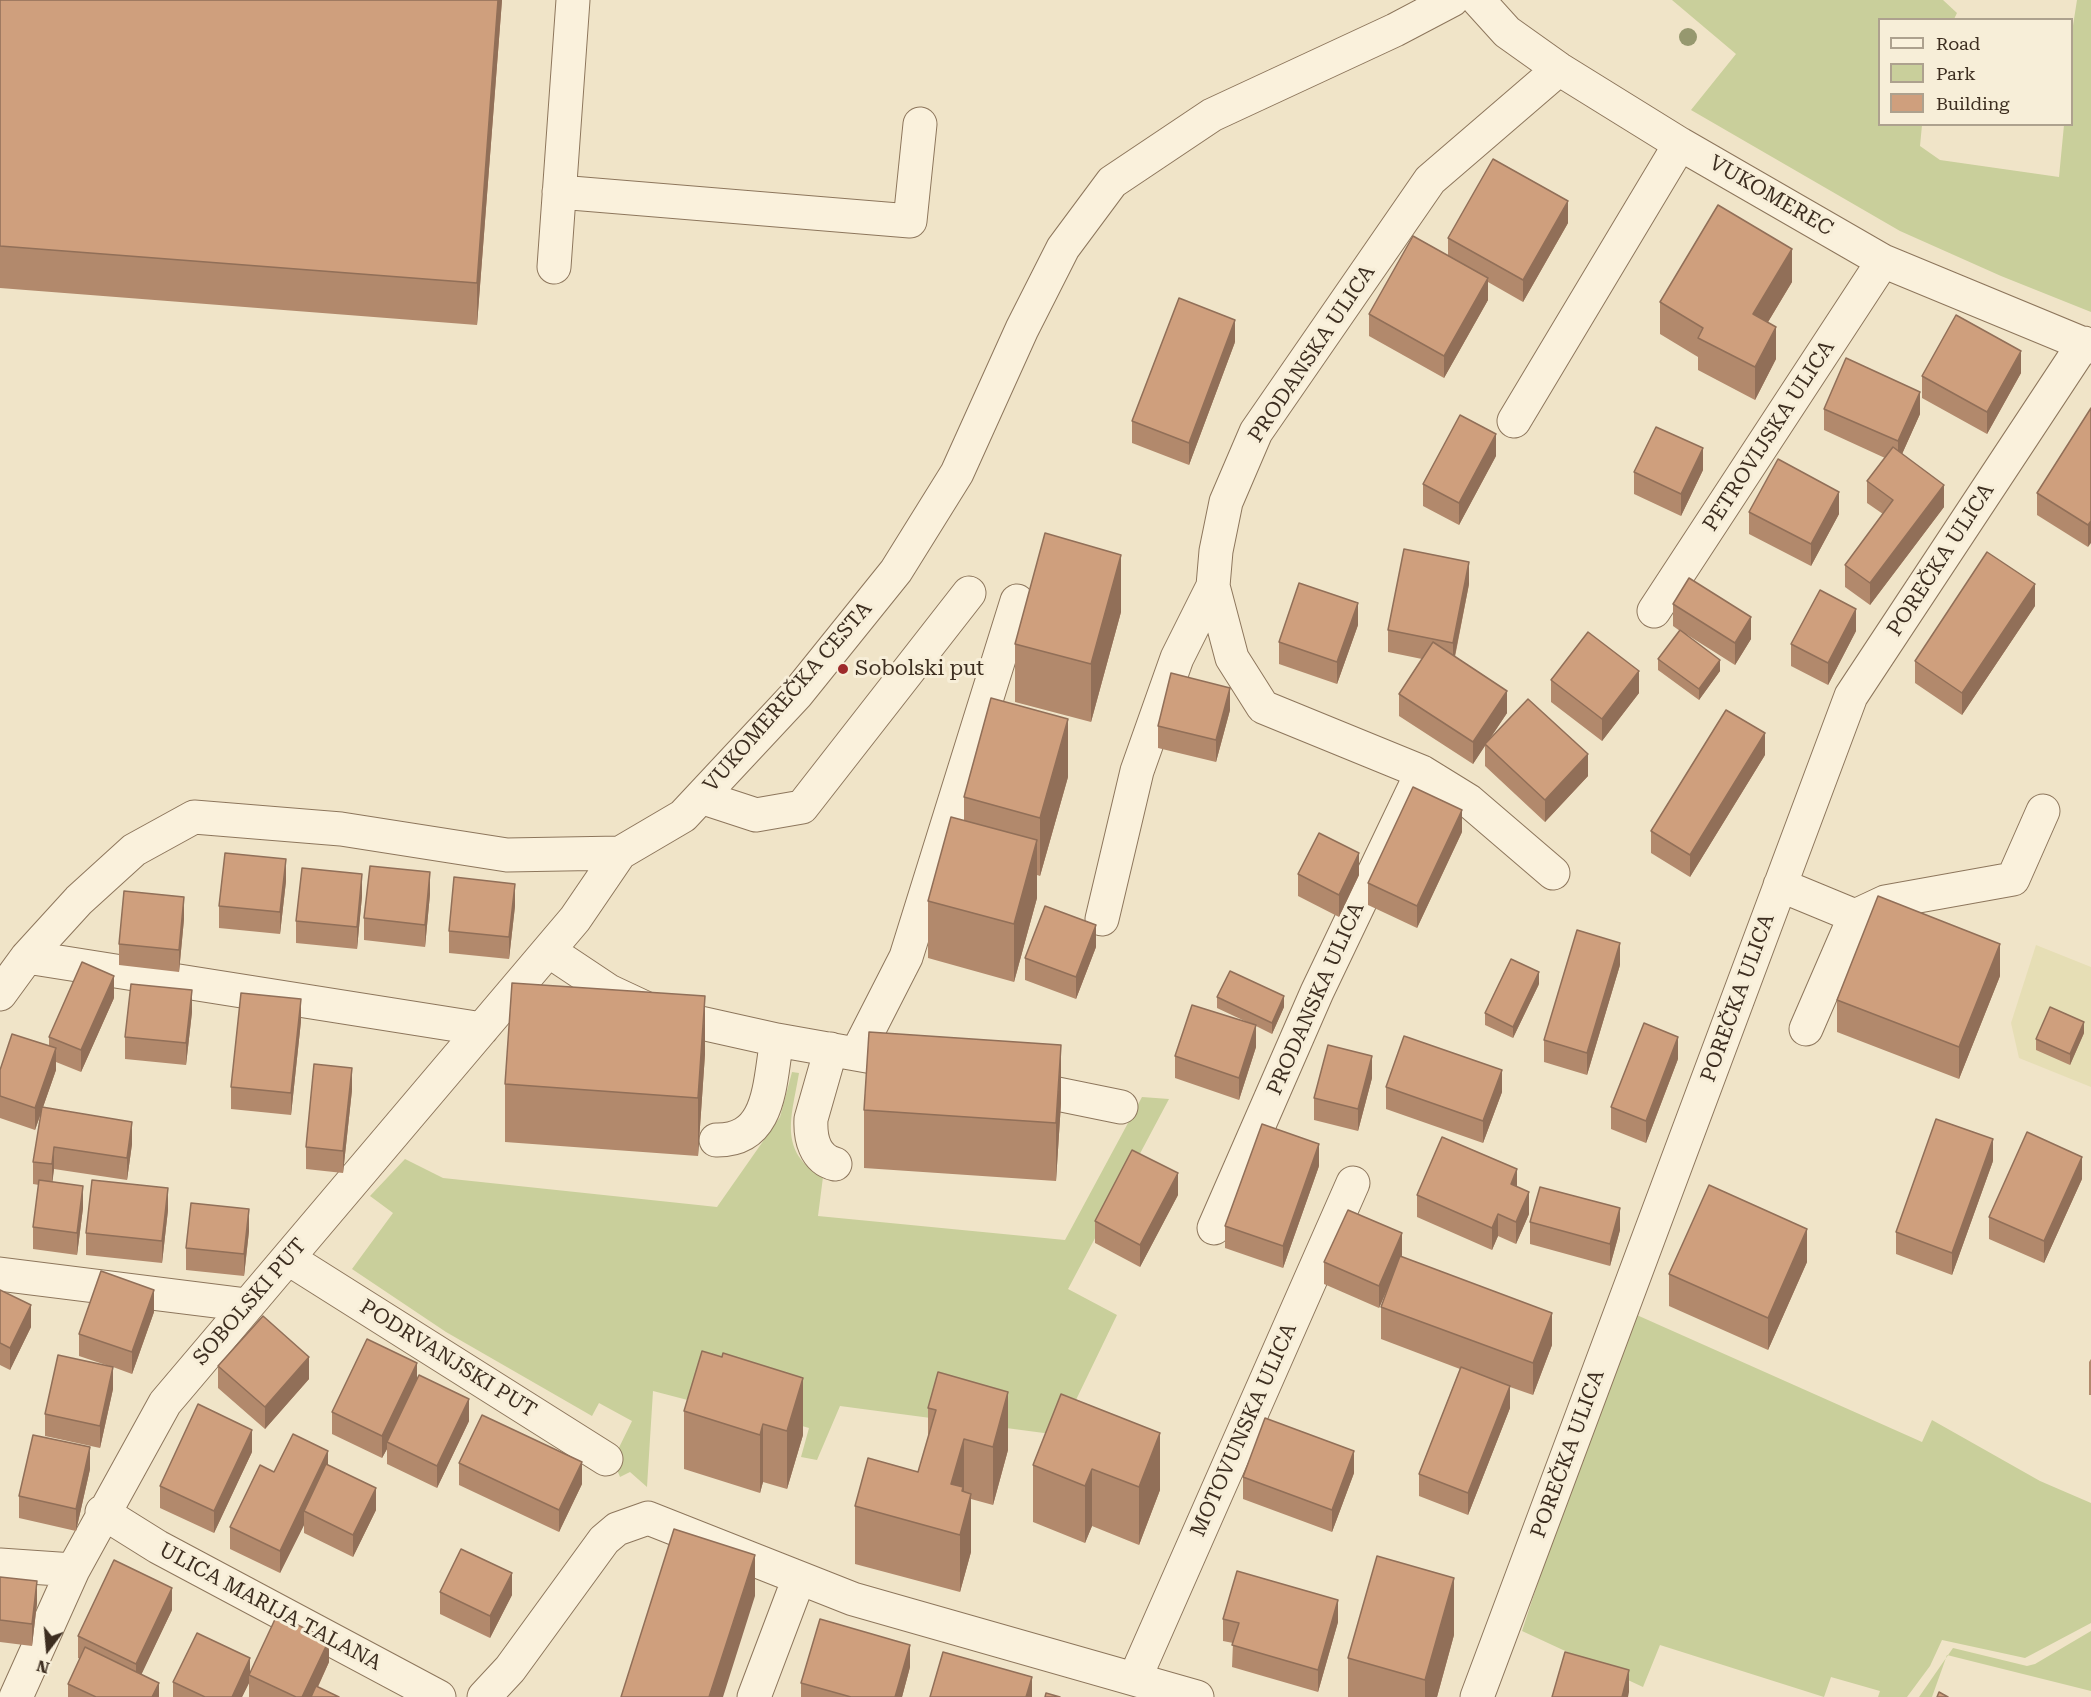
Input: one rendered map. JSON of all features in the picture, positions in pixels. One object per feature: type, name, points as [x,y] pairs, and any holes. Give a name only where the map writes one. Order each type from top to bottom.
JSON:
[{"type":"street","points":[[554,267],[573,0]]},
{"type":"street","name":"VUKOMEREČKA CESTA","points":[[0,994],[27,957],[79,900],[134,850],[194,817],[341,829],[507,855],[620,853],[683,816],[797,694],[896,571],[957,473],[1022,328],[1063,248],[1112,182],[1212,115],[1452,0]]},
{"type":"street","name":"VUKOMEREC","points":[[1478,0],[1507,32],[1559,69],[1680,144],[1883,261],[2087,345]]},
{"type":"street","name":"PRODANSKA ULICA","points":[[1553,873],[1469,801],[1422,772],[1263,707],[1232,658],[1213,586],[1215,551],[1226,502],[1256,432],[1430,180],[1559,69]]},
{"type":"street","points":[[559,192],[910,221],[920,124]]},
{"type":"street","points":[[1514,421],[1680,144]]},
{"type":"street","name":"PETROVIJSKA ULICA","points":[[1654,611],[1883,261]]},
{"type":"street","name":"POREČKA ULICA","points":[[1477,1697],[1851,696],[2087,345]]},
{"type":"street","points":[[1102,919],[1137,771],[1178,658],[1213,586]]},
{"type":"street","points":[[701,797],[756,815],[802,807],[969,593]]},
{"type":"street","points":[[835,1164],[820,1156],[810,1130],[844,1051],[906,957],[1017,601]]},
{"type":"street","name":"PRODANSKA ULICA","points":[[1214,1228],[1317,992],[1422,772]]},
{"type":"street","points":[[1806,1029],[1855,916],[1885,902],[2013,879],[2043,811]]},
{"type":"street","name":"SOBOLSKI PUT","points":[[16,1697],[73,1570],[102,1512],[165,1403],[549,951],[575,919],[620,853]]},
{"type":"street","points":[[1780,885],[1855,916]]},
{"type":"street","points":[[549,951],[609,991],[656,1013],[777,1040],[938,1070]]},
{"type":"street","points":[[27,957],[482,1029]]},
{"type":"street","points":[[716,1140],[741,1137],[758,1123],[766,1105],[777,1040]]},
{"type":"street","points":[[984,1079],[1121,1107]]},
{"type":"street","name":"MOTOVUNSKA ULICA","points":[[1135,1678],[1353,1183]]},
{"type":"street","name":"PODRVANJSKI PUT","points":[[289,1259],[606,1459]]},
{"type":"street","points":[[0,1274],[247,1305]]},
{"type":"street","name":"ULICA MARIJA TALANA","points":[[102,1512],[158,1547],[439,1697]]},
{"type":"street","points":[[484,1697],[510,1669],[604,1540],[617,1529],[648,1518],[853,1599],[1197,1697]]},
{"type":"street","points":[[0,1565],[73,1570]]},
{"type":"street","points":[[754,1697],[799,1578]]},
{"type":"shaded area","points":[[2036,945],[2091,967],[2091,1087],[2019,1058],[2011,1023]]},
{"type":"green space","points":[[1672,0],[1943,0],[1957,13],[1954,18],[1878,18],[1878,126],[1922,126],[1920,146],[1940,160],[2059,177],[2064,126],[2073,126],[2073,26],[2077,0],[2091,0],[2091,312],[2001,276],[1900,231],[1691,110],[1736,54]]},
{"type":"green space","points":[[792,1072],[799,1073],[791,1118],[793,1144],[808,1167],[823,1177],[818,1216],[1065,1240],[1142,1097],[1169,1099],[1068,1289],[1117,1315],[1059,1435],[840,1406],[817,1460],[801,1457],[809,1428],[723,1403],[703,1404],[653,1391],[647,1487],[630,1472],[620,1477],[618,1472],[609,1468],[632,1421],[599,1403],[592,1416],[446,1332],[352,1269],[393,1213],[370,1196],[405,1159],[443,1178],[717,1207],[780,1117]]},
{"type":"green space","points":[[1630,1312],[1922,1442],[1932,1420],[2040,1481],[2091,1503],[2091,1623],[2025,1658],[1942,1640],[1930,1666],[1907,1697],[1878,1697],[1880,1691],[1831,1677],[1824,1697],[1660,1645],[1643,1687],[1522,1631],[1593,1415]]},
{"type":"green space","points":[[2091,1631],[2091,1691],[1948,1655],[1953,1648],[2027,1666],[2035,1664]]},
{"type":"green space","points":[[1946,1658],[1932,1697],[1919,1697]]},
{"type":"building","points":[[0,0],[498,0],[477,283],[0,246]]},
{"type":"building","points":[[1493,159],[1568,201],[1523,280],[1448,238]]},
{"type":"building","points":[[1718,205],[1792,249],[1753,314],[1776,327],[1755,367],[1698,338],[1703,328],[1660,302]]},
{"type":"building","points":[[1413,236],[1488,278],[1444,356],[1369,314]]},
{"type":"building","points":[[1179,298],[1235,320],[1189,443],[1132,421]]},
{"type":"building","points":[[1956,315],[2021,351],[1987,412],[1922,376]]},
{"type":"building","points":[[1846,358],[1920,392],[1898,441],[1824,409]]},
{"type":"building","points":[[2091,408],[2091,521],[2088,525],[2037,493]]},
{"type":"building","points":[[1460,415],[1496,434],[1459,503],[1423,484]]},
{"type":"building","points":[[1656,427],[1703,448],[1681,494],[1634,472]]},
{"type":"building","points":[[1893,447],[1944,485],[1870,583],[1845,565],[1893,500],[1867,481]]},
{"type":"building","points":[[1778,459],[1839,492],[1811,544],[1749,512]]},
{"type":"building","points":[[1045,533],[1121,555],[1091,664],[1015,644]]},
{"type":"building","points":[[1404,549],[1469,562],[1453,643],[1388,630]]},
{"type":"building","points":[[1987,552],[2035,584],[1962,693],[1915,661]]},
{"type":"building","points":[[1689,578],[1751,617],[1735,643],[1673,604]]},
{"type":"building","points":[[1299,583],[1358,603],[1337,662],[1279,642]]},
{"type":"building","points":[[1820,590],[1856,609],[1828,663],[1791,644]]},
{"type":"building","points":[[1680,630],[1720,660],[1699,689],[1658,659]]},
{"type":"building","points":[[1588,632],[1639,671],[1602,719],[1551,680]]},
{"type":"building","points":[[1433,642],[1507,691],[1473,742],[1399,694]]},
{"type":"building","points":[[1171,673],[1230,688],[1216,740],[1158,726]]},
{"type":"building","points":[[991,698],[1068,719],[1040,818],[964,797]]},
{"type":"building","points":[[1528,699],[1588,754],[1545,800],[1485,744]]},
{"type":"building","points":[[1726,710],[1765,733],[1690,855],[1651,831]]},
{"type":"building","points":[[1413,787],[1462,810],[1417,906],[1368,883]]},
{"type":"building","points":[[951,817],[1037,840],[1014,924],[928,901]]},
{"type":"building","points":[[1319,833],[1359,853],[1339,895],[1298,874]]},
{"type":"building","points":[[225,853],[286,859],[280,912],[219,906]]},
{"type":"building","points":[[370,866],[430,872],[425,925],[364,918]]},
{"type":"building","points":[[302,868],[362,874],[357,927],[296,921]]},
{"type":"building","points":[[454,877],[515,884],[509,937],[449,931]]},
{"type":"building","points":[[124,891],[184,897],[179,950],[119,944]]},
{"type":"building","points":[[1878,896],[2000,944],[1959,1047],[1837,1000]]},
{"type":"building","points":[[1045,906],[1096,925],[1076,977],[1025,958]]},
{"type":"building","points":[[1577,930],[1620,943],[1587,1053],[1544,1040]]},
{"type":"building","points":[[1511,959],[1539,972],[1513,1027],[1485,1013]]},
{"type":"building","points":[[82,962],[114,976],[81,1050],[49,1037]]},
{"type":"building","points":[[1230,971],[1284,996],[1272,1023],[1217,997]]},
{"type":"building","points":[[512,983],[705,996],[698,1098],[505,1084]]},
{"type":"building","points":[[131,984],[192,990],[186,1043],[125,1037]]},
{"type":"building","points":[[241,993],[301,999],[291,1093],[231,1087]]},
{"type":"building","points":[[1192,1005],[1256,1025],[1239,1078],[1175,1056]]},
{"type":"building","points":[[2050,1007],[2084,1022],[2070,1054],[2036,1039]]},
{"type":"building","points":[[1644,1023],[1678,1037],[1646,1121],[1611,1107]]},
{"type":"building","points":[[869,1032],[1061,1045],[1056,1123],[864,1110]]},
{"type":"building","points":[[12,1034],[56,1048],[35,1108],[0,1096],[0,1070]]},
{"type":"building","points":[[1404,1036],[1502,1070],[1483,1121],[1386,1087]]},
{"type":"building","points":[[1328,1045],[1372,1056],[1358,1109],[1314,1098]]},
{"type":"building","points":[[314,1064],[352,1068],[343,1151],[306,1147]]},
{"type":"building","points":[[42,1107],[132,1122],[127,1158],[54,1147],[52,1164],[33,1162]]},
{"type":"building","points":[[1936,1119],[1993,1139],[1952,1253],[1896,1232]]},
{"type":"building","points":[[1262,1124],[1319,1144],[1283,1246],[1225,1226]]},
{"type":"building","points":[[2027,1132],[2082,1157],[2044,1241],[1989,1217]]},
{"type":"building","points":[[1442,1137],[1517,1169],[1511,1184],[1529,1192],[1516,1222],[1498,1214],[1492,1228],[1417,1195]]},
{"type":"building","points":[[1132,1150],[1178,1173],[1140,1245],[1095,1221]]},
{"type":"building","points":[[39,1180],[83,1186],[77,1233],[33,1227]]},
{"type":"building","points":[[92,1180],[168,1188],[162,1241],[86,1233]]},
{"type":"building","points":[[1709,1185],[1807,1229],[1768,1318],[1669,1274]]},
{"type":"building","points":[[1540,1187],[1620,1208],[1610,1244],[1530,1222]]},
{"type":"building","points":[[191,1203],[249,1209],[244,1254],[186,1248]]},
{"type":"building","points":[[1348,1210],[1402,1233],[1379,1286],[1324,1262]]},
{"type":"building","points":[[1400,1256],[1552,1313],[1533,1363],[1381,1307]]},
{"type":"building","points":[[101,1271],[154,1290],[132,1352],[79,1334]]},
{"type":"building","points":[[0,1290],[31,1305],[10,1348],[0,1343]]},
{"type":"building","points":[[263,1316],[309,1357],[265,1407],[218,1366]]},
{"type":"building","points":[[367,1339],[417,1363],[382,1436],[332,1412]]},
{"type":"building","points":[[702,1351],[722,1357],[723,1353],[803,1378],[787,1431],[763,1424],[760,1435],[684,1411]]},
{"type":"building","points":[[58,1355],[113,1367],[100,1426],[45,1414]]},
{"type":"building","points":[[1461,1367],[1510,1386],[1468,1493],[1419,1474]]},
{"type":"building","points":[[938,1372],[1008,1392],[993,1447],[964,1439],[951,1484],[963,1487],[962,1491],[971,1494],[960,1535],[855,1506],[868,1458],[918,1472],[936,1410],[928,1408]]},
{"type":"building","points":[[419,1375],[469,1399],[437,1466],[387,1442]]},
{"type":"building","points":[[1061,1394],[1160,1433],[1139,1487],[1092,1469],[1085,1486],[1033,1465]]},
{"type":"building","points":[[198,1404],[252,1430],[214,1511],[160,1486]]},
{"type":"building","points":[[482,1415],[582,1462],[559,1510],[459,1463]]},
{"type":"building","points":[[1265,1418],[1354,1451],[1332,1510],[1243,1477]]},
{"type":"building","points":[[293,1434],[328,1451],[280,1551],[230,1527],[260,1465],[274,1472]]},
{"type":"building","points":[[33,1435],[90,1447],[76,1509],[19,1496]]},
{"type":"building","points":[[326,1464],[376,1488],[353,1535],[304,1511]]},
{"type":"building","points":[[674,1529],[755,1555],[709,1697],[621,1697]]},
{"type":"building","points":[[461,1549],[512,1573],[490,1616],[440,1592]]},
{"type":"building","points":[[1377,1556],[1454,1578],[1425,1680],[1348,1658]]},
{"type":"building","points":[[114,1560],[172,1588],[136,1664],[78,1636]]},
{"type":"building","points":[[1237,1571],[1338,1600],[1318,1670],[1232,1645],[1239,1623],[1223,1619]]},
{"type":"building","points":[[0,1577],[37,1581],[32,1624],[0,1620]]},
{"type":"building","points":[[277,1615],[329,1640],[302,1697],[296,1697],[249,1675]]},
{"type":"building","points":[[820,1619],[910,1645],[895,1697],[851,1697],[801,1683]]},
{"type":"building","points":[[197,1633],[250,1658],[232,1697],[205,1697],[173,1682]]},
{"type":"building","points":[[85,1647],[159,1683],[152,1697],[96,1697],[68,1684]]},
{"type":"building","points":[[943,1652],[1032,1677],[1026,1697],[930,1697]]},
{"type":"building","points":[[1565,1652],[1629,1670],[1622,1697],[1552,1697]]},
{"type":"building","points":[[316,1686],[339,1697],[311,1697]]},
{"type":"building","points":[[1939,1692],[1948,1697],[1937,1697]]},
{"type":"building","points":[[1046,1693],[1060,1697],[1045,1697]]},
{"type":"place","name":"Sobolski put","points":[[843,669]]}]
